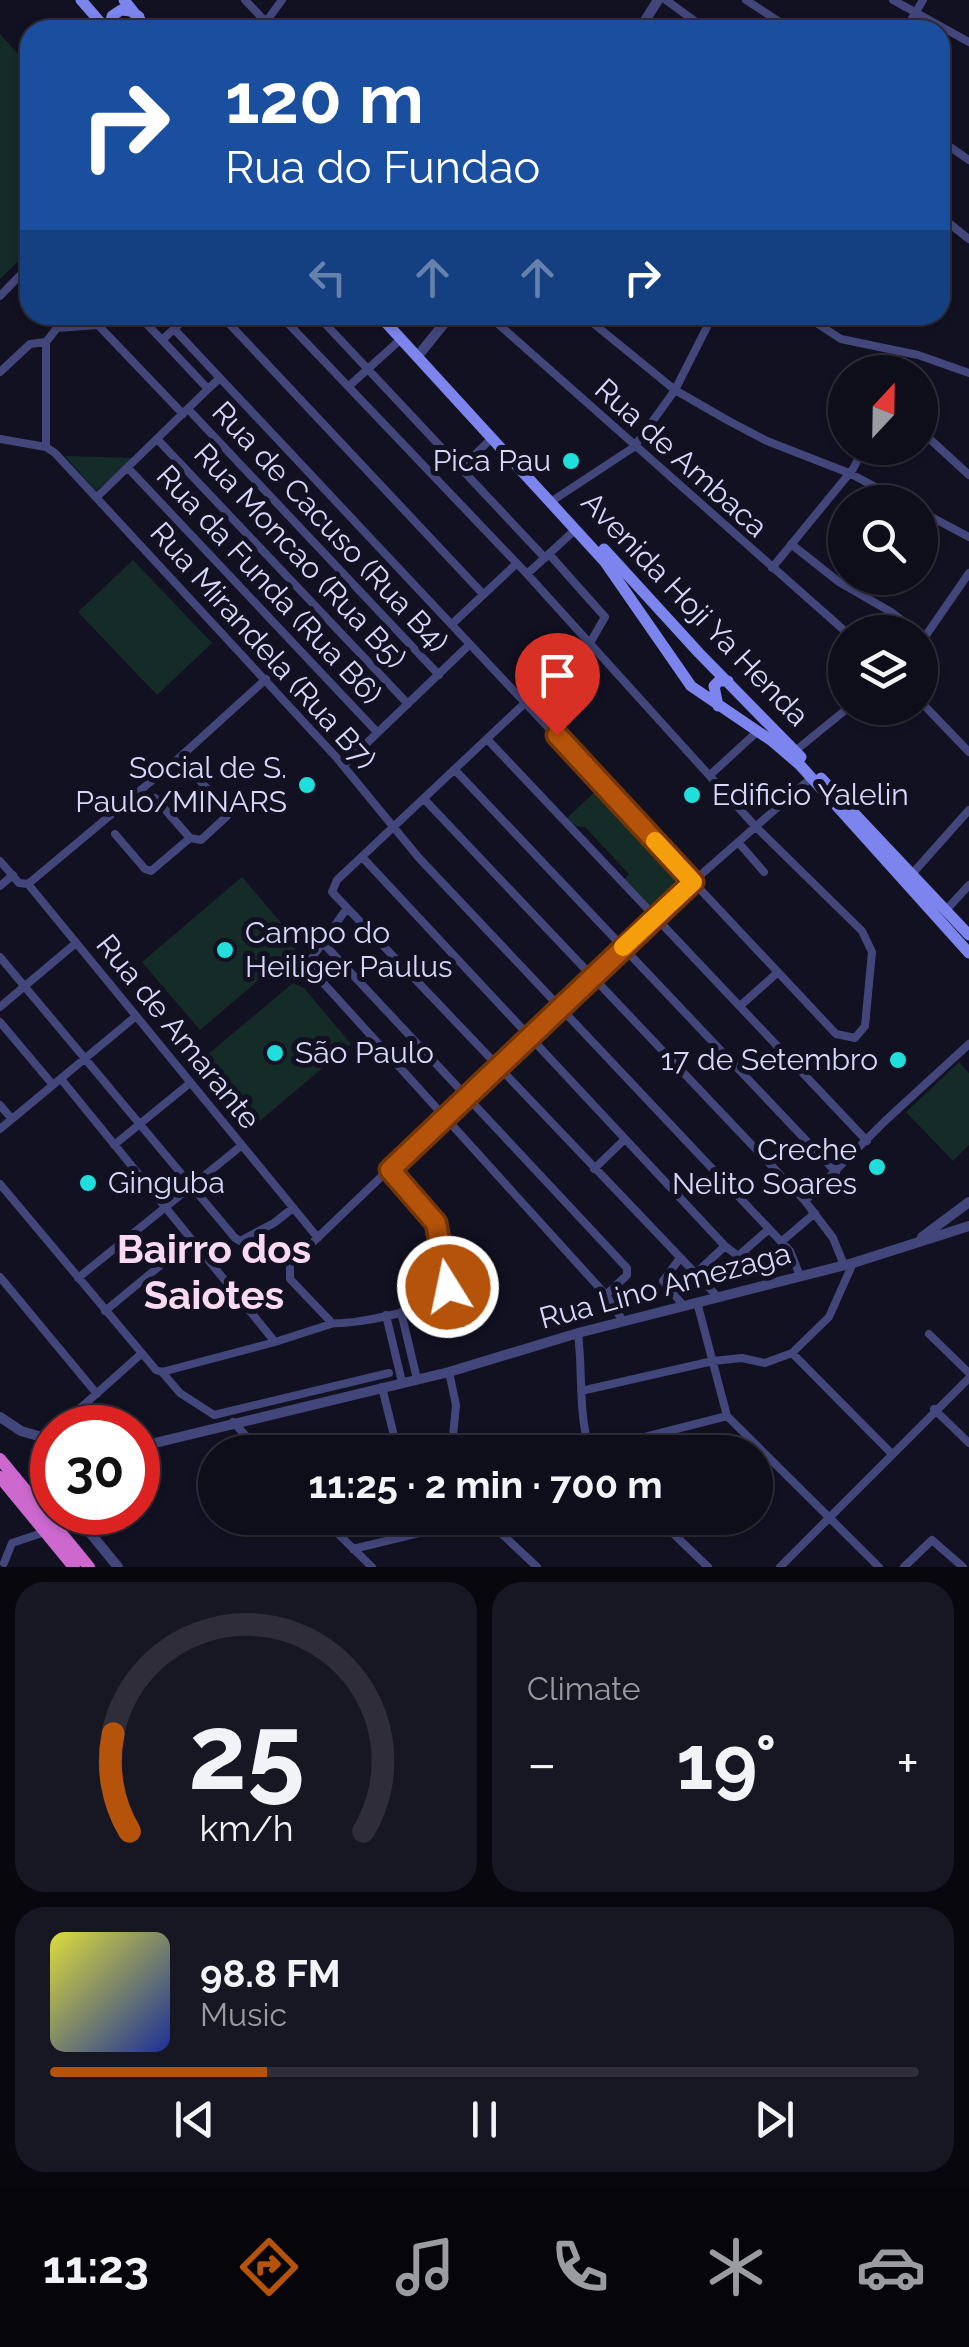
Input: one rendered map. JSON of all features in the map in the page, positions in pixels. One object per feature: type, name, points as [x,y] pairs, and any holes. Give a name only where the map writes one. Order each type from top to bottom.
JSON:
[{"type":"highway","points":[[0,1459],[89,1567]]},
{"type":"highway","points":[[0,1478],[30,1514]]},
{"type":"highway","points":[[47,1535],[74,1567]]},
{"type":"main road","points":[[80,0],[99,20]]},
{"type":"main road","points":[[124,0],[140,20]]},
{"type":"main road","points":[[111,20],[121,10],[138,17]]},
{"type":"main road","name":"Avenida Hoji Ya Henda","points":[[388,325],[576,529],[634,598],[681,674],[699,694],[758,731],[810,778],[969,953]]},
{"type":"main road","name":"Avenida Hoji Ya Henda","points":[[397,325],[699,653],[969,934]]},
{"type":"main road","points":[[681,674],[694,673],[700,663],[699,653]]},
{"type":"main road","points":[[718,706],[714,686],[728,681]]},
{"type":"street","points":[[666,0],[693,20]]},
{"type":"street","points":[[746,0],[777,20]]},
{"type":"street","points":[[893,0],[930,20]]},
{"type":"street","points":[[912,20],[923,0]]},
{"type":"street","points":[[686,20],[688,16]]},
{"type":"street","points":[[0,296],[20,275]]},
{"type":"street","points":[[0,439],[46,448],[46,342],[54,329],[98,325]]},
{"type":"street","name":"Rua de Cacuso (Rua B4)","points":[[98,325],[439,675]]},
{"type":"street","points":[[148,325],[208,390]]},
{"type":"street","points":[[162,340],[178,325]]},
{"type":"street","points":[[230,325],[484,594]]},
{"type":"street","points":[[174,329],[777,973],[836,1034],[854,1038],[865,1026],[870,943],[290,325]]},
{"type":"street","points":[[326,325],[606,617],[592,646],[487,739],[332,888],[716,1296]]},
{"type":"street","points":[[421,352],[443,325]]},
{"type":"street","name":"Rua de Ambaca","points":[[499,325],[828,616]]},
{"type":"street","points":[[596,325],[674,390],[748,432],[872,485]]},
{"type":"street","points":[[555,499],[634,447],[674,390],[707,325]]},
{"type":"street","points":[[819,325],[841,339],[918,355],[969,373]]},
{"type":"street","points":[[348,386],[401,340]]},
{"type":"street","points":[[0,372],[30,344],[46,342]]},
{"type":"street","points":[[96,497],[220,378]]},
{"type":"street","points":[[461,468],[492,438]]},
{"type":"street","name":"Rua Moncao (Rua B5)","points":[[158,440],[408,704]]},
{"type":"street","points":[[938,447],[969,475]]},
{"type":"street","name":"Rua Mirandela (Rua B7)","points":[[46,448],[56,453],[266,679],[344,765],[394,828],[766,1232],[790,1251],[800,1276]]},
{"type":"street","points":[[772,568],[854,465]]},
{"type":"street","name":"Rua da Funda (Rua B6)","points":[[128,468],[377,732]]},
{"type":"street","points":[[938,521],[969,537]]},
{"type":"street","points":[[527,574],[576,529]]},
{"type":"street","points":[[792,544],[838,582],[894,615]]},
{"type":"street","points":[[452,624],[516,565]]},
{"type":"street","points":[[937,615],[969,573]]},
{"type":"street","points":[[344,765],[469,645]]},
{"type":"street","points":[[28,884],[179,758],[266,679]]},
{"type":"street","points":[[938,719],[969,752]]},
{"type":"street","points":[[795,750],[828,724]]},
{"type":"street","points":[[710,775],[758,731]]},
{"type":"street","points":[[487,739],[867,1140]]},
{"type":"street","points":[[155,798],[190,838],[201,840],[228,812],[179,758]]},
{"type":"street","points":[[455,770],[836,1172]]},
{"type":"street","points":[[332,1323],[305,1298],[288,1274],[290,1264],[468,1098],[655,915],[810,778]]},
{"type":"street","points":[[424,799],[805,1201],[848,1264],[829,1318],[792,1353],[765,1363],[742,1358],[713,1361],[581,1391]]},
{"type":"street","points":[[912,874],[969,810]]},
{"type":"street","points":[[115,834],[148,871],[190,838]]},
{"type":"street","points":[[738,842],[764,872]]},
{"type":"street","points":[[363,858],[725,1246],[741,1254],[770,1283]]},
{"type":"street","name":"Rua de Amarante","points":[[0,860],[19,882],[28,884],[318,1238]]},
{"type":"street","points":[[0,886],[13,875]]},
{"type":"street","points":[[947,908],[969,885]]},
{"type":"street","points":[[348,908],[307,964],[606,1295],[623,1321]]},
{"type":"street","points":[[0,1007],[76,943]]},
{"type":"street","points":[[324,944],[628,1272],[606,1295]]},
{"type":"street","points":[[0,956],[190,1188],[240,1241],[293,1208]]},
{"type":"street","points":[[740,1006],[777,973]]},
{"type":"street","points":[[0,1130],[135,1017]]},
{"type":"street","points":[[0,1022],[114,1146],[275,1342]]},
{"type":"street","points":[[805,1201],[969,1044]]},
{"type":"street","points":[[114,1146],[190,1084]]},
{"type":"street","points":[[0,1105],[12,1120]]},
{"type":"street","points":[[594,1169],[625,1139]]},
{"type":"street","points":[[78,1278],[241,1146]]},
{"type":"street","points":[[159,1371],[275,1342],[332,1323],[401,1312],[442,1298],[448,1282],[436,1223],[390,1170]]},
{"type":"street","points":[[0,1184],[141,1354],[180,1393],[214,1415],[389,1374]]},
{"type":"street","name":"Rua Lino Amezaga","points":[[914,1243],[969,1207]]},
{"type":"street","points":[[781,1242],[815,1213]]},
{"type":"street","name":"Rua Lino Amezaga","points":[[160,1441],[449,1372],[578,1333],[848,1264],[969,1226]]},
{"type":"street","points":[[741,1254],[766,1232]]},
{"type":"street","points":[[105,1312],[190,1241]]},
{"type":"street","points":[[696,1274],[725,1246]]},
{"type":"street","points":[[680,1258],[663,1281],[683,1305]]},
{"type":"street","points":[[0,1277],[97,1394]]},
{"type":"street","points":[[698,1302],[727,1416],[826,1518],[880,1567]]},
{"type":"street","points":[[401,1312],[416,1379]]},
{"type":"street","points":[[386,1315],[402,1382]]},
{"type":"street","points":[[578,1333],[585,1435]]},
{"type":"street","points":[[780,1567],[969,1376],[929,1334]]},
{"type":"street","points":[[792,1353],[890,1453]]},
{"type":"street","points":[[84,1405],[141,1354]]},
{"type":"street","points":[[449,1372],[456,1405],[454,1435]]},
{"type":"street","points":[[382,1387],[394,1435]]},
{"type":"street","points":[[934,1409],[969,1443]]},
{"type":"street","points":[[654,1435],[727,1416]]},
{"type":"street","points":[[0,1417],[30,1432]]},
{"type":"street","points":[[233,1422],[245,1435]]},
{"type":"street","points":[[6,1565],[12,1543],[36,1535]]},
{"type":"street","points":[[91,1535],[118,1567]]},
{"type":"street","points":[[340,1535],[372,1567]]},
{"type":"street","points":[[354,1549],[412,1535]]},
{"type":"street","points":[[502,1535],[537,1567]]},
{"type":"street","points":[[675,1535],[708,1567]]},
{"type":"street","points":[[904,1567],[932,1540],[963,1567]]},
{"type":"street","points":[[0,1552],[6,1565]]},
{"type":"green space","points":[[0,34],[20,56],[20,260],[0,279]]},
{"type":"green space","points":[[65,456],[135,458],[96,491]]},
{"type":"green space","points":[[133,560],[212,643],[157,695],[78,612]]},
{"type":"green space","points":[[598,789],[686,883],[655,912],[624,880],[629,874],[585,827],[575,826],[567,818]]},
{"type":"green space","name":"Campo do Heiliger Paulus","points":[[242,877],[300,945],[200,1030],[142,962]]},
{"type":"green space","name":"São Paulo","points":[[293,983],[304,988],[351,1044],[255,1125],[200,1061]]},
{"type":"green space","points":[[959,1062],[969,1073],[969,1145],[953,1161],[906,1112]]},
{"type":"slow traffic","points":[[623,947],[693,882],[655,841]]},
{"type":"place","name":"Pica Pau","points":[[571,461]]},
{"type":"place","name":"Social de S. Paulo/MINARS","points":[[307,785]]},
{"type":"place","name":"Edificio Yalelin","points":[[692,795]]},
{"type":"place","name":"Campo do Heiliger Paulus","points":[[225,950]]},
{"type":"place","name":"São Paulo","points":[[275,1053]]},
{"type":"place","name":"17 de Setembro","points":[[898,1060]]},
{"type":"place","name":"Creche Nelito Soares","points":[[877,1167]]},
{"type":"place","name":"Ginguba","points":[[88,1183]]},
{"type":"district","name":"Bairro dos Saiotes","points":[[214,1272]]},
{"type":"route","points":[[448,1287],[438,1227],[390,1170],[693,882],[557,735]]}]
